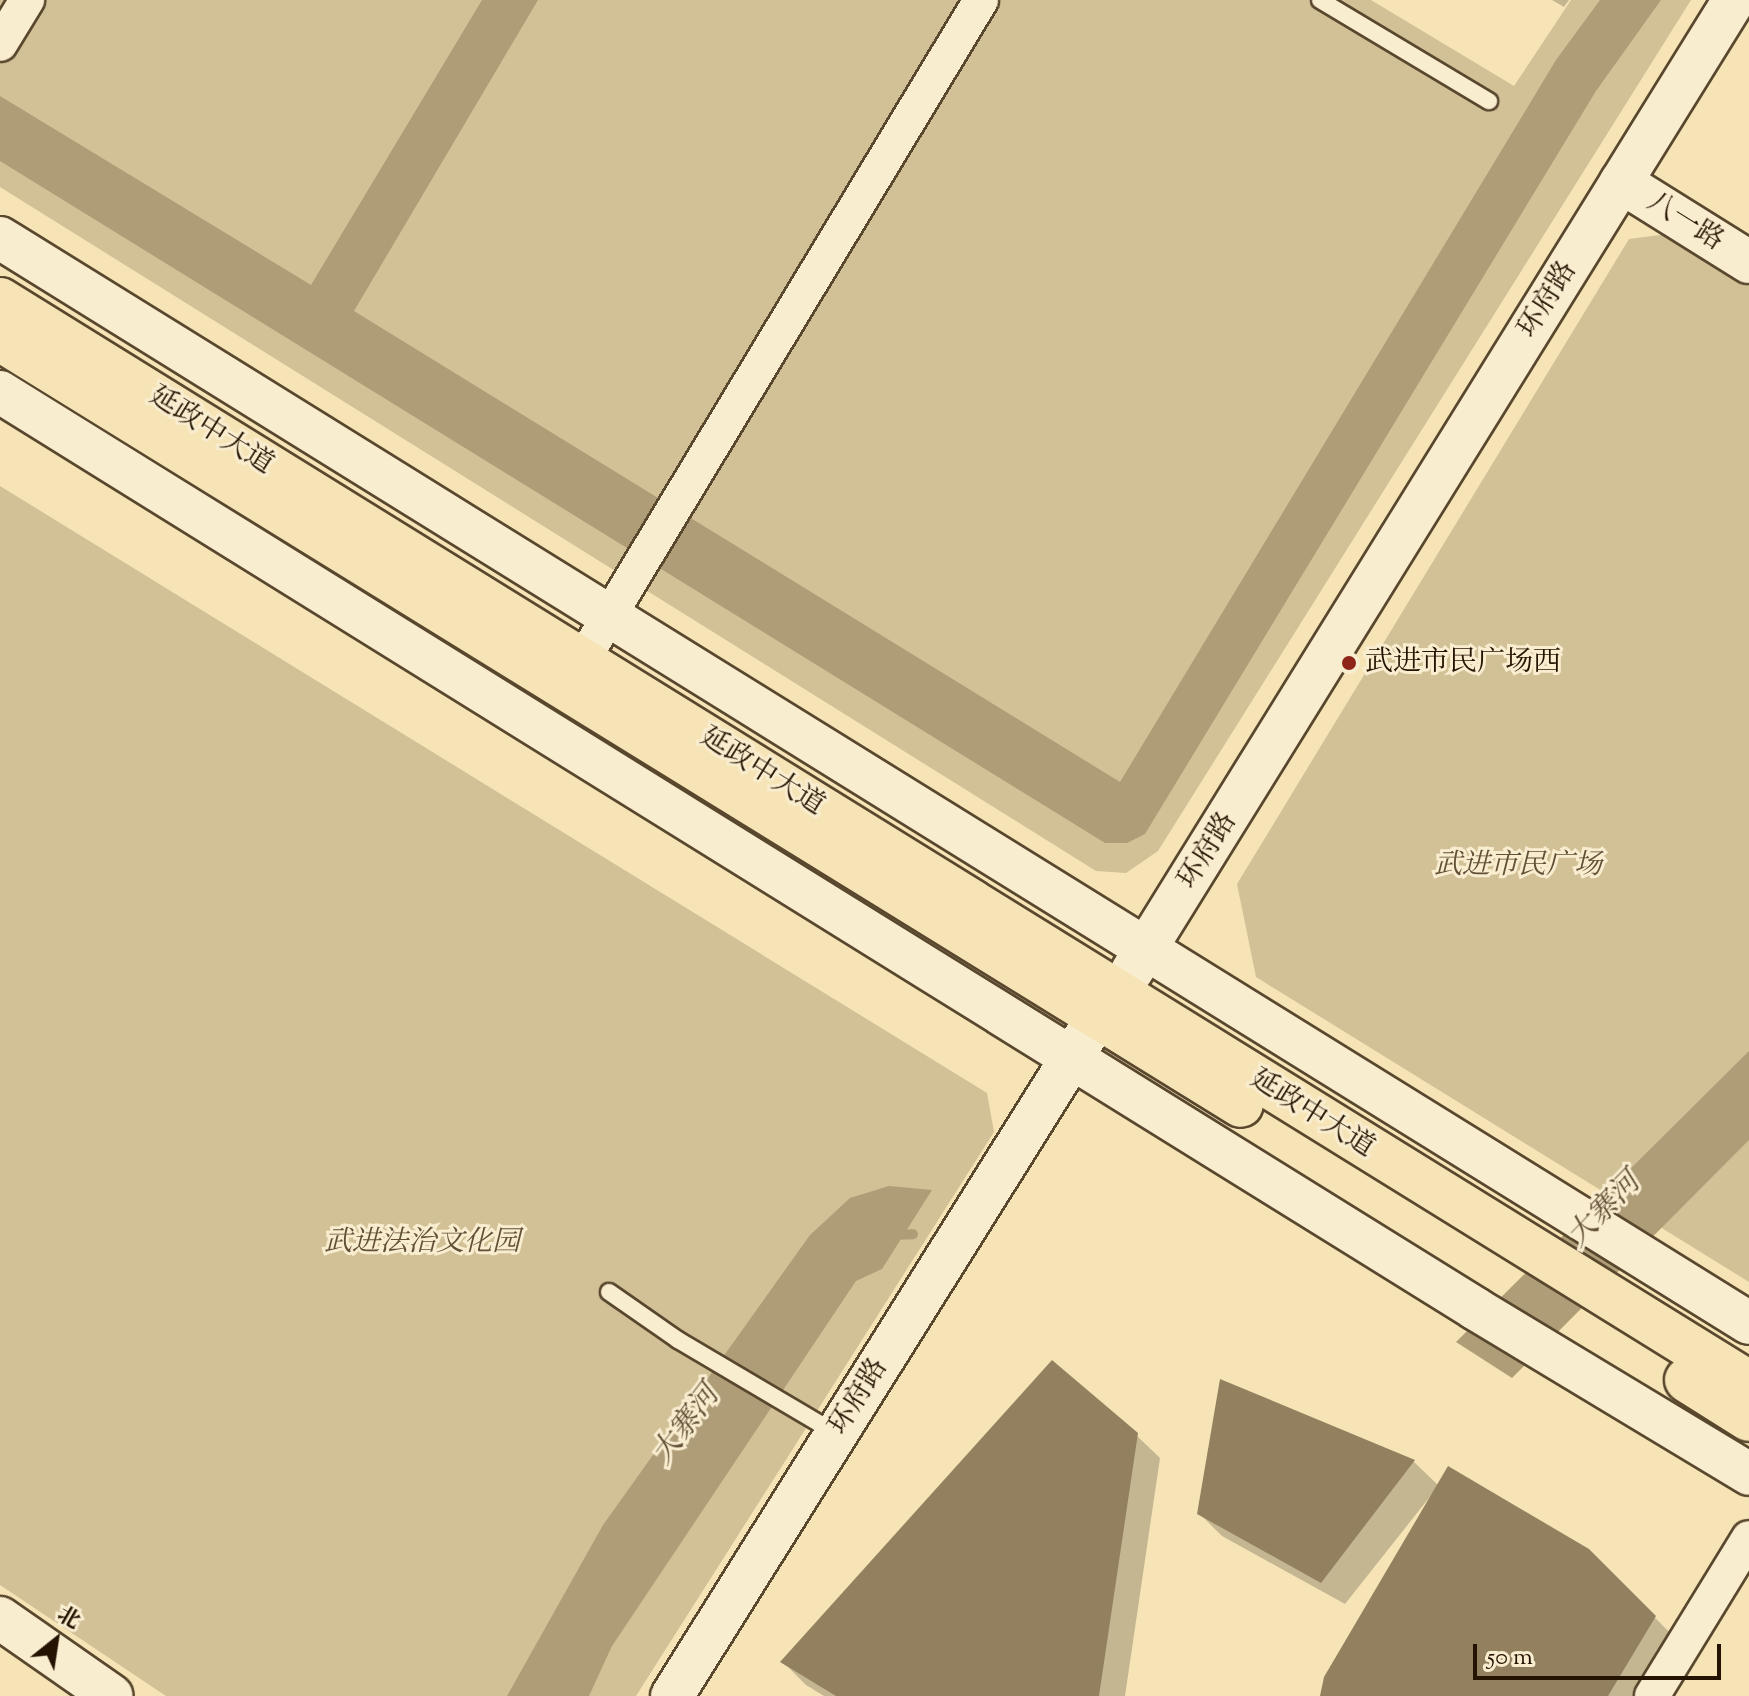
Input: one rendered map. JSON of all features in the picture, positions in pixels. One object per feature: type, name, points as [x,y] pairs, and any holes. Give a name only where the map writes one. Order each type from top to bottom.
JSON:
[{"type":"main road","name":"延政中大道","points":[[0,300],[582,661],[1108,1005]]},
{"type":"main road","name":"延政中大道","points":[[0,339],[1108,1005],[1601,1308]]},
{"type":"main road","points":[[1601,1308],[1749,1383]]},
{"type":"main road","points":[[1601,1308],[1749,1419]]},
{"type":"street","points":[[0,44],[27,0]]},
{"type":"street","points":[[582,661],[981,0]]},
{"type":"street","name":"环府路","points":[[687,1691],[836,1433],[1071,1057],[1147,949],[1734,0]]},
{"type":"street","name":"八一路","points":[[1621,182],[1749,262]]},
{"type":"street","points":[[0,238],[1749,1323]]},
{"type":"street","points":[[0,392],[1476,1309],[1749,1474]]},
{"type":"street","points":[[1652,1696],[1749,1538]]},
{"type":"street","points":[[0,1618],[112,1696]]},
{"type":"lane","points":[[1320,0],[1489,101]]},
{"type":"lane","points":[[609,1292],[678,1340],[785,1406],[836,1433]]},
{"type":"green space","points":[[0,0],[1371,0],[1514,86],[1571,0],[1691,0],[1158,851],[1126,873],[1096,871],[0,187]]},
{"type":"green space","name":"武进市民广场","points":[[1675,233],[1749,281],[1749,1282],[1256,977],[1237,884],[1629,239]]},
{"type":"green space","name":"武进法治文化园","points":[[0,486],[987,1093],[994,1132],[636,1696],[166,1696],[0,1585]]},
{"type":"water","points":[[482,0],[538,0],[354,311],[1120,782],[1556,60],[1600,0],[1661,0],[1596,91],[1145,834],[1127,843],[1105,843],[0,161],[0,96],[311,285]]},
{"type":"water","points":[[1749,1051],[1749,1140],[1512,1378],[1456,1342]]},
{"type":"water","points":[[889,1186],[932,1190],[882,1269],[856,1281],[612,1646],[589,1696],[507,1696],[603,1525],[810,1235],[850,1198]]},
{"type":"building","points":[[1052,1360],[1138,1433],[1099,1696],[836,1696],[780,1662]]},
{"type":"building","points":[[1220,1379],[1415,1460],[1321,1583],[1197,1514]]},
{"type":"building","points":[[1448,1466],[1589,1549],[1656,1616],[1608,1696],[1320,1696],[1324,1677]]},
{"type":"waterway","name":"大寨河","points":[[890,1235],[913,1234]]},
{"type":"place","name":"武进市民广场西","points":[[1349,663]]}]
